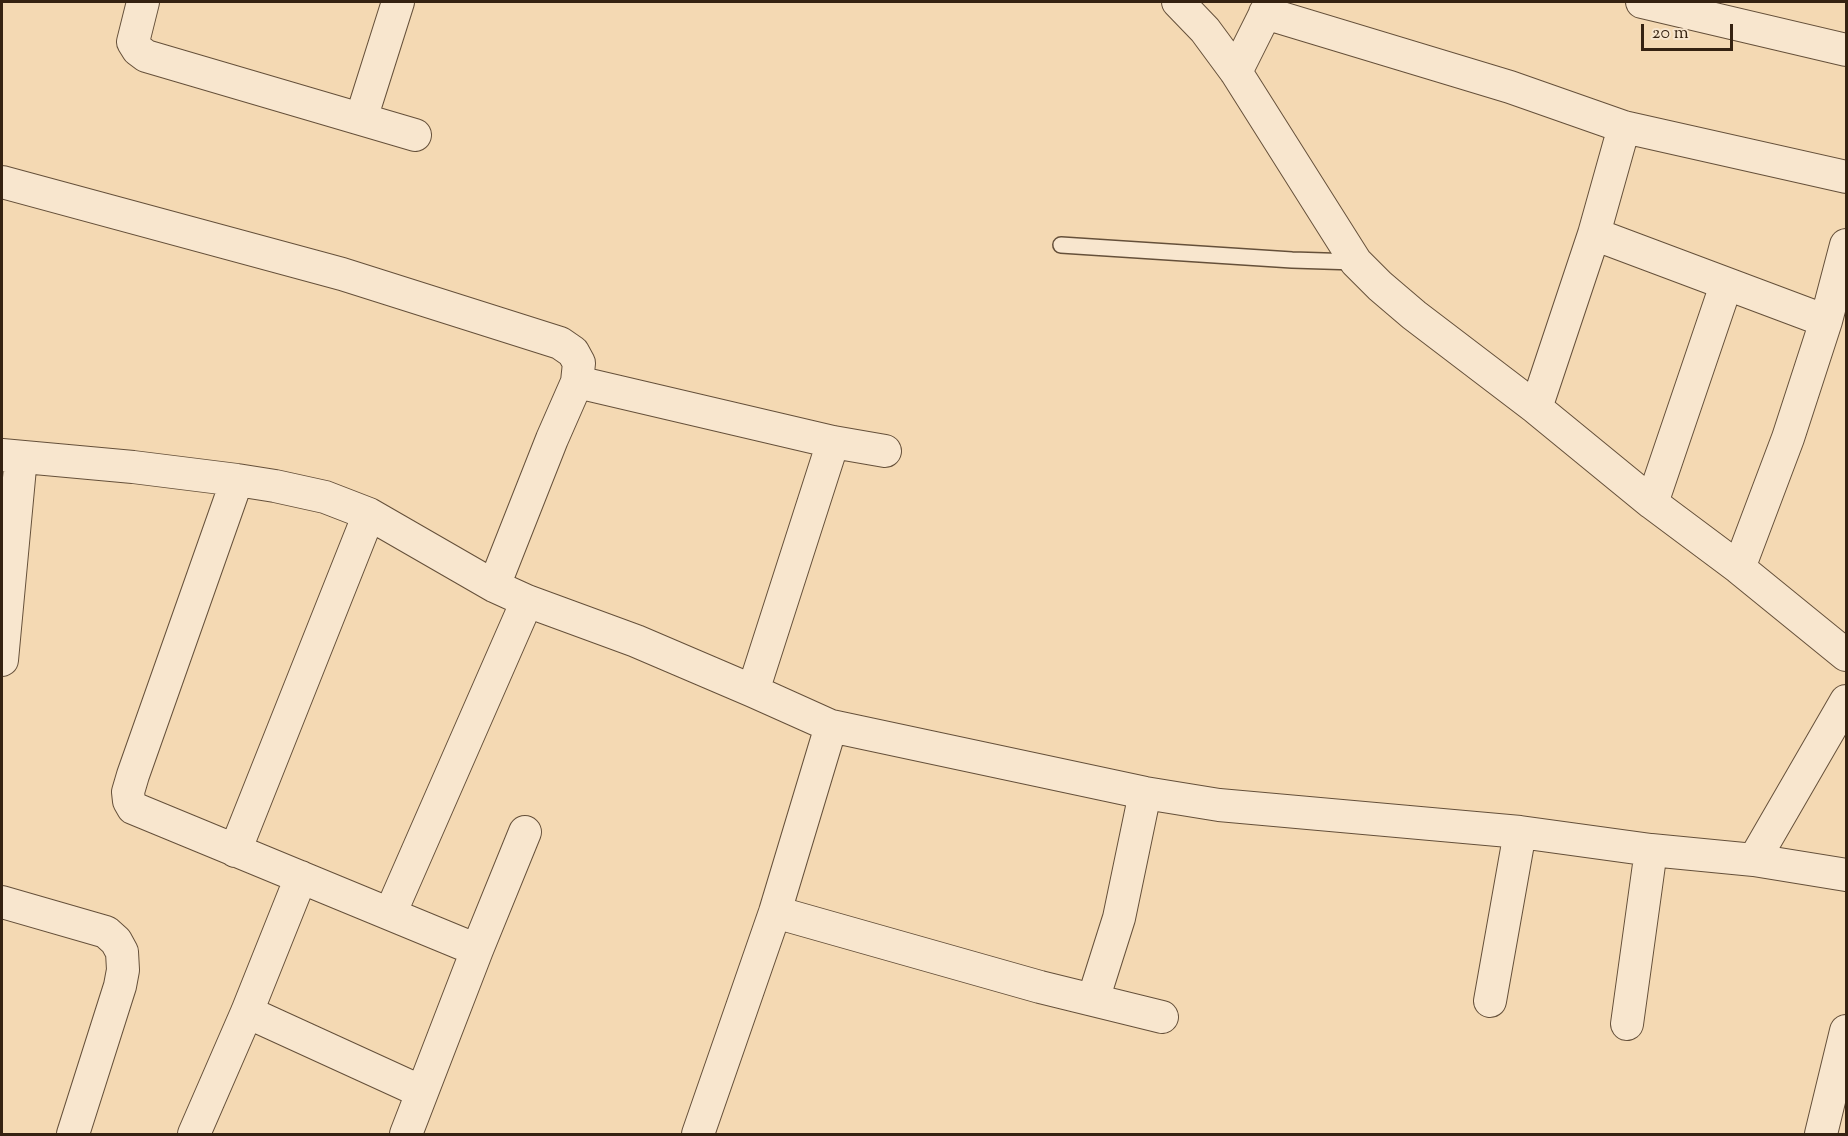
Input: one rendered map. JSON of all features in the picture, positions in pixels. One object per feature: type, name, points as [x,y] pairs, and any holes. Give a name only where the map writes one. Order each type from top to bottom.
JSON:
[{"type":"street","points":[[143,2],[133,42],[146,56],[414,135]]},
{"type":"street","points":[[360,120],[398,2]]},
{"type":"street","points":[[1178,2],[1205,30],[1236,72],[1356,262],[1380,286],[1846,655]]},
{"type":"street","points":[[1642,2],[1846,50]]},
{"type":"street","points":[[1236,72],[1268,7],[1624,127],[1846,174]]},
{"type":"street","points":[[1536,408],[1594,234],[1624,127]]},
{"type":"street","points":[[2,182],[342,274],[560,343],[573,352],[579,363],[577,382],[494,586]]},
{"type":"street","points":[[1594,234],[1826,321]]},
{"type":"street","points":[[1739,568],[1788,438],[1826,321],[1846,245]]},
{"type":"street","points":[[1652,503],[1726,285]]},
{"type":"street","points":[[577,382],[833,442],[885,451]]},
{"type":"street","points":[[753,691],[833,442]]},
{"type":"street","points":[[2,660],[11,456],[133,467],[237,480],[325,497],[369,514],[494,586],[527,601],[636,641],[831,726],[1144,793],[1219,805],[1520,832],[1651,850],[1754,860],[1846,875]]},
{"type":"street","points":[[237,480],[128,792],[129,801],[133,808],[477,950]]},
{"type":"street","points":[[235,851],[369,514]]},
{"type":"street","points":[[390,914],[527,601]]},
{"type":"street","points":[[1754,860],[1846,701]]},
{"type":"street","points":[[698,1134],[775,912],[831,726]]},
{"type":"street","points":[[1093,1000],[1119,918],[1144,793]]},
{"type":"street","points":[[406,1134],[525,832]]},
{"type":"street","points":[[1490,1001],[1520,832]]},
{"type":"street","points":[[1627,1024],[1651,850]]},
{"type":"street","points":[[194,1134],[247,1012],[301,878]]},
{"type":"street","points":[[2,904],[106,932],[116,941],[122,952],[123,970],[120,986],[73,1134]]},
{"type":"street","points":[[775,912],[1040,987],[1162,1017]]},
{"type":"street","points":[[247,1012],[422,1092]]},
{"type":"street","points":[[1821,1134],[1846,1031]]},
{"type":"lane","points":[[1061,245],[1356,262]]}]
